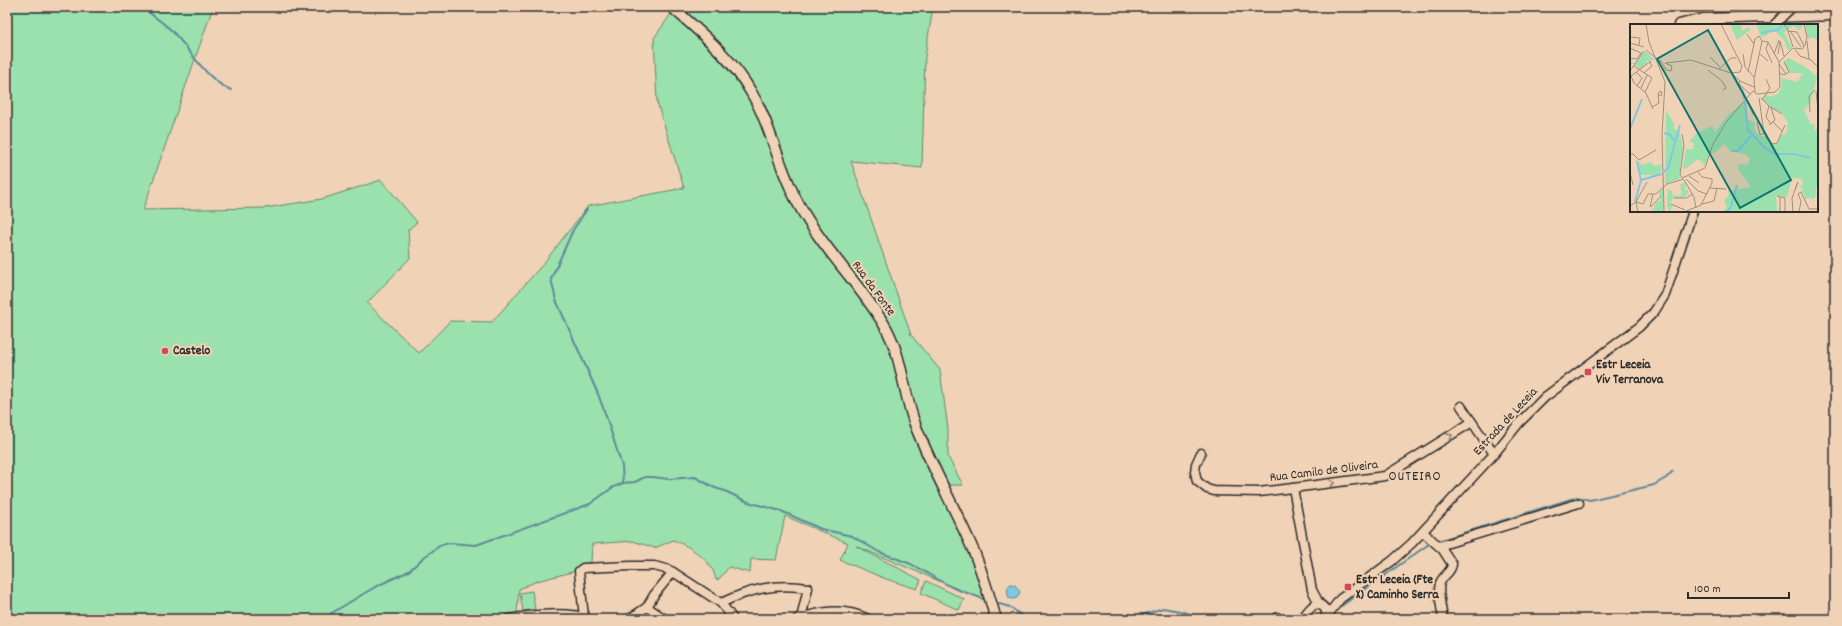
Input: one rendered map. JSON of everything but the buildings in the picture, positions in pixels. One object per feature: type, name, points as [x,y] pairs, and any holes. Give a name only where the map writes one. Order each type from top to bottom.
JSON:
[{"type":"main road","name":"Rua da Fonte","points":[[672,7],[715,46],[745,82],[761,112],[784,177],[798,205],[822,241],[885,327],[899,361],[915,426],[974,551],[996,619]]},
{"type":"main road","points":[[1682,24],[1702,19],[1835,15]]},
{"type":"street","points":[[1775,24],[1792,7]]},
{"type":"street","name":"Estrada de Leceia","points":[[1326,618],[1340,599],[1392,561],[1423,532],[1494,454],[1519,423],[1545,397],[1639,327],[1654,312],[1665,295],[1693,212]]},
{"type":"street","points":[[1461,406],[1494,454]]},
{"type":"street","name":"Rua Camilo de Oliveira","points":[[1201,453],[1194,472],[1197,481],[1207,489],[1214,492],[1259,492],[1385,476],[1472,422]]},
{"type":"street","points":[[1293,488],[1312,590],[1321,605],[1326,610],[1326,618]]},
{"type":"street","points":[[1439,546],[1579,503]]},
{"type":"street","points":[[1423,532],[1439,546],[1452,564],[1450,570],[1443,578],[1439,586],[1443,619]]},
{"type":"street","points":[[509,619],[531,616],[560,615],[586,618],[579,571],[583,568],[654,566],[673,572],[721,602],[733,619]]},
{"type":"street","points":[[629,619],[647,606],[673,572]]},
{"type":"street","points":[[721,602],[743,593],[771,586],[808,588],[800,618]]},
{"type":"street","points":[[1302,619],[1308,613],[1312,590]]},
{"type":"street","name":"Estrada de Leceia","points":[[1308,613],[1312,606],[1321,605],[1340,599]]},
{"type":"street","points":[[647,606],[665,619]]},
{"type":"street","points":[[800,618],[827,611],[852,613],[868,619]]},
{"type":"green space","points":[[7,7],[213,7],[143,210],[265,208],[322,199],[381,180],[417,222],[408,230],[410,258],[367,303],[419,353],[450,321],[492,322],[543,264],[588,206],[684,188],[657,102],[654,38],[676,7],[933,7],[925,56],[922,168],[851,161],[911,335],[940,370],[948,429],[948,457],[963,485],[949,485],[989,602],[856,546],[921,580],[917,589],[886,579],[840,560],[848,543],[785,516],[776,560],[751,559],[750,573],[729,567],[719,579],[716,580],[714,573],[700,555],[673,540],[655,548],[633,541],[592,544],[591,562],[583,564],[576,571],[537,581],[519,589],[517,613],[494,619],[7,619]]},
{"type":"green space","points":[[926,581],[964,599],[959,610],[921,593]]},
{"type":"green space","points":[[532,591],[535,609],[523,611],[520,593]]},
{"type":"water","points":[[1011,584],[1015,585],[1020,592],[1017,598],[1009,598],[1007,590]]},
{"type":"waterway","points":[[143,7],[179,38],[206,72],[222,85],[231,90]]},
{"type":"waterway","points":[[587,209],[573,230],[551,279],[556,300],[598,394],[606,416],[622,466],[623,483]]},
{"type":"waterway","points":[[1441,540],[1577,497],[1590,500],[1654,485],[1666,478],[1673,471]]},
{"type":"waterway","points":[[326,619],[330,614],[375,587],[409,571],[424,557],[441,545],[450,543],[476,545],[590,504],[612,488],[623,483],[635,482],[645,477],[669,479],[695,477],[715,488],[748,502],[781,511],[821,529],[852,536],[879,552],[911,564],[953,588],[984,599]]},
{"type":"waterway","points":[[1340,607],[1429,544]]},
{"type":"waterway","points":[[999,604],[1010,607],[1026,619]]},
{"type":"waterway","points":[[1130,619],[1163,608],[1180,611],[1206,619]]},
{"type":"waterway","points":[[1280,619],[1293,617]]},
{"type":"place","name":"Castelo","points":[[165,351]]},
{"type":"place","name":"Estr Leceia Viv Terranova","points":[[1588,372]]},
{"type":"place","name":"Estr Leceia (Fte X) Caminho Serra","points":[[1348,587]]},
{"type":"district","name":"OUTEIRO","points":[[1415,477]]}]
